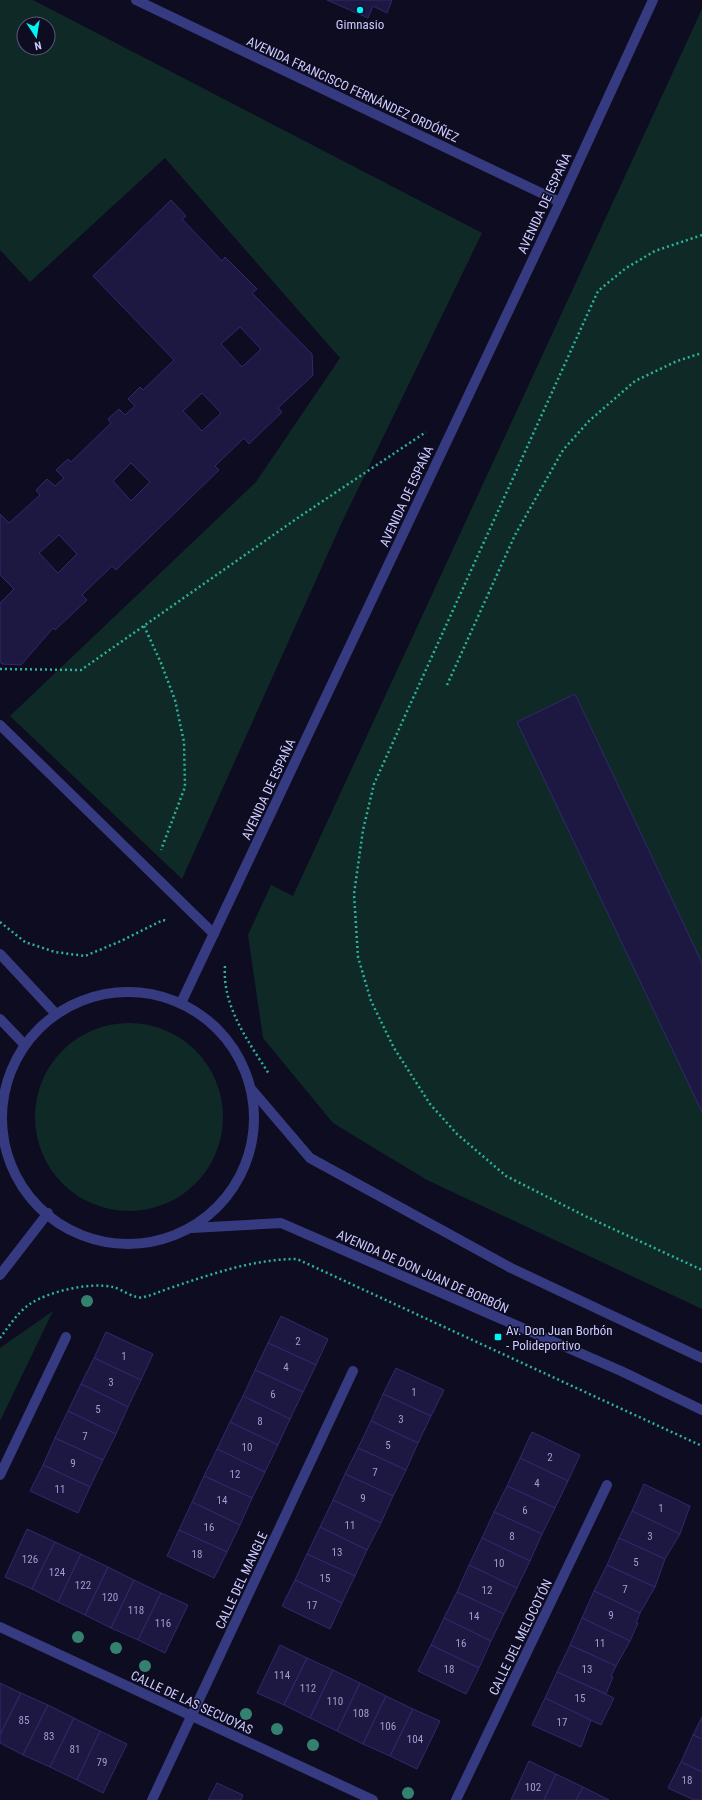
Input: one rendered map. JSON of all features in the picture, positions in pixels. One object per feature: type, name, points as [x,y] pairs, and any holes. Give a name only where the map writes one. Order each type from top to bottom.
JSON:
[{"type":"street","name":"AVENIDA FRANCISCO FERNÁNDEZ ORDÓÑEZ","points":[[136,0],[560,202]]},
{"type":"street","name":"AVENIDA DE ESPAÑA","points":[[181,1003],[560,202],[653,0]]},
{"type":"street","points":[[0,725],[214,934]]},
{"type":"street","points":[[0,954],[56,1014]]},
{"type":"street","points":[[115,992],[154,994],[181,1003],[220,1030],[243,1064],[252,1090],[254,1134],[247,1163],[225,1202],[192,1228],[150,1244],[87,1239],[33,1204],[10,1168],[0,1107],[9,1070],[24,1044],[56,1014],[90,997],[115,992]]},
{"type":"street","points":[[0,1019],[24,1044]]},
{"type":"street","points":[[252,1090],[310,1158],[511,1268],[702,1358]]},
{"type":"street","points":[[0,1275],[48,1213]]},
{"type":"street","name":"AVENIDA DE DON JUAN DE BORBÓN","points":[[192,1228],[280,1223],[613,1368],[702,1410]]},
{"type":"street","points":[[0,1475],[66,1337]]},
{"type":"street","name":"CALLE DEL MANGLE","points":[[152,1800],[353,1371]]},
{"type":"street","name":"CALLE DEL MELOCOTÓN","points":[[456,1800],[607,1485]]},
{"type":"street","name":"CALLE DE LAS SECUOYAS","points":[[0,1627],[373,1800]]},
{"type":"path","points":[[702,235],[655,251],[626,268],[598,291],[374,784],[363,830],[354,894],[358,957],[371,1001],[394,1048],[430,1104],[457,1134],[506,1176],[585,1216],[702,1270]]},
{"type":"path","points":[[447,684],[515,535],[563,450],[589,421],[635,382],[677,361],[702,353]]},
{"type":"path","points":[[0,669],[81,670],[299,518],[430,430]]},
{"type":"path","points":[[144,626],[161,663],[175,700],[184,742],[185,787],[173,821],[151,872]]},
{"type":"path","points":[[0,922],[25,942],[55,952],[84,956],[121,941],[163,920],[170,922]]},
{"type":"path","points":[[208,946],[226,959],[226,994],[244,1034],[271,1076]]},
{"type":"path","points":[[0,1338],[17,1315],[30,1304],[46,1296],[72,1289],[98,1285],[114,1287],[142,1298],[240,1266],[274,1259],[297,1259],[702,1446]]},
{"type":"green space","points":[[0,0],[33,0],[482,233],[342,522],[182,879],[10,716],[256,482],[340,358],[165,158],[30,282],[0,250]]},
{"type":"green space","points":[[702,9],[702,1309],[427,1180],[333,1123],[263,1038],[248,935],[271,885],[293,896]]},
{"type":"green space","points":[[129,1023],[147,1025],[165,1030],[181,1039],[195,1051],[207,1065],[216,1081],[221,1099],[223,1117],[221,1135],[216,1153],[207,1169],[195,1183],[181,1195],[165,1204],[147,1209],[129,1211],[111,1209],[93,1204],[77,1195],[63,1183],[51,1169],[42,1153],[37,1135],[35,1117],[37,1099],[42,1081],[51,1065],[63,1051],[77,1039],[93,1030],[111,1025]]},
{"type":"green space","points":[[53,1311],[0,1421],[0,1348]]},
{"type":"building","name":"Gimnasio","points":[[327,0],[392,0],[387,13],[373,6],[368,18]]},
{"type":"building","points":[[171,200],[186,216],[182,219],[222,261],[225,257],[257,289],[252,293],[312,354],[313,375],[278,408],[282,412],[249,444],[244,438],[215,466],[219,470],[116,570],[112,566],[82,595],[87,600],[55,630],[53,628],[21,665],[2,664],[0,662],[0,603],[14,589],[0,575],[0,514],[9,523],[40,495],[36,490],[47,479],[55,486],[64,478],[56,470],[68,459],[71,462],[111,423],[108,419],[119,409],[125,415],[135,406],[128,399],[140,387],[143,390],[174,360],[93,276]],"holes":[[[240,327],[261,349],[242,367],[221,344]],[[202,393],[221,413],[202,431],[183,411]],[[131,463],[150,482],[131,501],[113,481]],[[59,535],[77,554],[58,573],[39,553]]]},
{"type":"building","points":[[575,694],[702,963],[702,1112],[517,722]]},
{"type":"building","points":[[281,1316],[328,1339],[316,1365],[268,1343]]},
{"type":"building","points":[[106,1332],[153,1354],[141,1380],[94,1358]]},
{"type":"building","points":[[268,1343],[316,1365],[303,1392],[255,1370]]},
{"type":"building","points":[[94,1358],[141,1380],[128,1407],[81,1384]]},
{"type":"building","points":[[396,1368],[444,1390],[431,1416],[383,1394]]},
{"type":"building","points":[[255,1370],[303,1392],[290,1419],[243,1396]]},
{"type":"building","points":[[81,1384],[128,1407],[116,1434],[68,1411]]},
{"type":"building","points":[[383,1394],[431,1416],[418,1443],[371,1421]]},
{"type":"building","points":[[243,1396],[290,1419],[278,1445],[230,1422]]},
{"type":"building","points":[[68,1411],[116,1434],[103,1460],[55,1438]]},
{"type":"building","points":[[371,1421],[418,1443],[406,1470],[358,1448]]},
{"type":"building","points":[[230,1422],[278,1445],[265,1472],[217,1449]]},
{"type":"building","points":[[532,1432],[580,1455],[568,1481],[520,1458]]},
{"type":"building","points":[[55,1438],[103,1460],[90,1487],[43,1465]]},
{"type":"building","points":[[358,1448],[406,1470],[393,1496],[345,1474]]},
{"type":"building","points":[[217,1449],[265,1472],[252,1498],[204,1476]]},
{"type":"building","points":[[520,1458],[568,1481],[555,1508],[507,1486]]},
{"type":"building","points":[[43,1465],[90,1487],[78,1513],[30,1491]]},
{"type":"building","points":[[345,1474],[393,1496],[381,1523],[333,1500]]},
{"type":"building","points":[[204,1476],[252,1498],[240,1525],[192,1502]]},
{"type":"building","points":[[644,1484],[690,1506],[680,1534],[632,1511]]},
{"type":"building","points":[[507,1486],[555,1508],[542,1534],[494,1512]]},
{"type":"building","points":[[333,1500],[381,1523],[367,1550],[320,1527]]},
{"type":"building","points":[[192,1502],[240,1525],[227,1552],[179,1530]]},
{"type":"building","points":[[632,1511],[680,1534],[665,1559],[619,1538]]},
{"type":"building","points":[[494,1512],[542,1534],[530,1561],[482,1538]]},
{"type":"building","points":[[320,1527],[367,1550],[355,1576],[307,1554]]},
{"type":"building","points":[[27,1529],[55,1542],[32,1589],[5,1577]]},
{"type":"building","points":[[179,1530],[227,1552],[214,1578],[167,1556]]},
{"type":"building","points":[[482,1538],[530,1561],[517,1588],[469,1565]]},
{"type":"building","points":[[619,1538],[665,1559],[655,1587],[607,1565]]},
{"type":"building","points":[[55,1542],[81,1554],[58,1602],[32,1589]]},
{"type":"building","points":[[81,1554],[108,1567],[85,1615],[58,1602]]},
{"type":"building","points":[[307,1554],[355,1576],[342,1603],[295,1580]]},
{"type":"building","points":[[469,1565],[517,1588],[504,1614],[457,1592]]},
{"type":"building","points":[[607,1565],[655,1587],[640,1613],[594,1591]]},
{"type":"building","points":[[108,1567],[134,1580],[111,1628],[85,1615]]},
{"type":"building","points":[[134,1580],[161,1593],[138,1640],[111,1628]]},
{"type":"building","points":[[295,1580],[342,1603],[330,1629],[282,1606]]},
{"type":"building","points":[[594,1591],[640,1613],[636,1623],[638,1623],[630,1641],[582,1618]]},
{"type":"building","points":[[457,1592],[504,1614],[491,1641],[444,1618]]},
{"type":"building","points":[[161,1593],[188,1605],[165,1653],[138,1640]]},
{"type":"building","points":[[444,1618],[491,1641],[479,1668],[431,1645]]},
{"type":"building","points":[[582,1618],[630,1641],[616,1666],[570,1645]]},
{"type":"building","points":[[280,1645],[307,1658],[284,1705],[257,1693]]},
{"type":"building","points":[[431,1645],[479,1668],[466,1694],[418,1671]]},
{"type":"building","points":[[570,1645],[616,1666],[611,1676],[613,1677],[606,1694],[557,1672]]},
{"type":"building","points":[[307,1658],[333,1670],[310,1718],[284,1705]]},
{"type":"building","points":[[333,1670],[360,1683],[337,1731],[310,1718]]},
{"type":"building","points":[[557,1672],[614,1698],[601,1725],[545,1698]]},
{"type":"building","points":[[0,1683],[21,1693],[0,1735]]},
{"type":"building","points":[[360,1683],[386,1696],[363,1744],[337,1731]]},
{"type":"building","points":[[21,1693],[48,1705],[23,1755],[0,1743],[0,1735]]},
{"type":"building","points":[[386,1696],[413,1709],[390,1756],[363,1744]]},
{"type":"building","points":[[545,1698],[591,1720],[581,1747],[532,1725]]},
{"type":"building","points":[[48,1705],[74,1718],[50,1767],[23,1755]]},
{"type":"building","points":[[413,1709],[440,1721],[417,1769],[390,1756]]},
{"type":"building","points":[[702,1717],[702,1739],[693,1735]]},
{"type":"building","points":[[74,1718],[100,1731],[77,1780],[50,1767]]},
{"type":"building","points":[[100,1731],[127,1744],[103,1793],[77,1780]]},
{"type":"building","points":[[693,1735],[702,1739],[702,1772],[681,1762]]},
{"type":"building","points":[[529,1761],[556,1774],[544,1800],[511,1800]]},
{"type":"building","points":[[681,1762],[702,1772],[702,1800],[694,1800],[668,1788]]},
{"type":"building","points":[[556,1774],[583,1787],[576,1800],[544,1800]]},
{"type":"building","points":[[217,1783],[243,1795],[241,1800],[208,1800]]},
{"type":"building","points":[[583,1787],[609,1800],[576,1800]]},
{"type":"place","name":"Gimnasio","points":[[360,10]]},
{"type":"place","name":"Av. Don Juan Borbón - Polideportivo","points":[[498,1337]]}]
